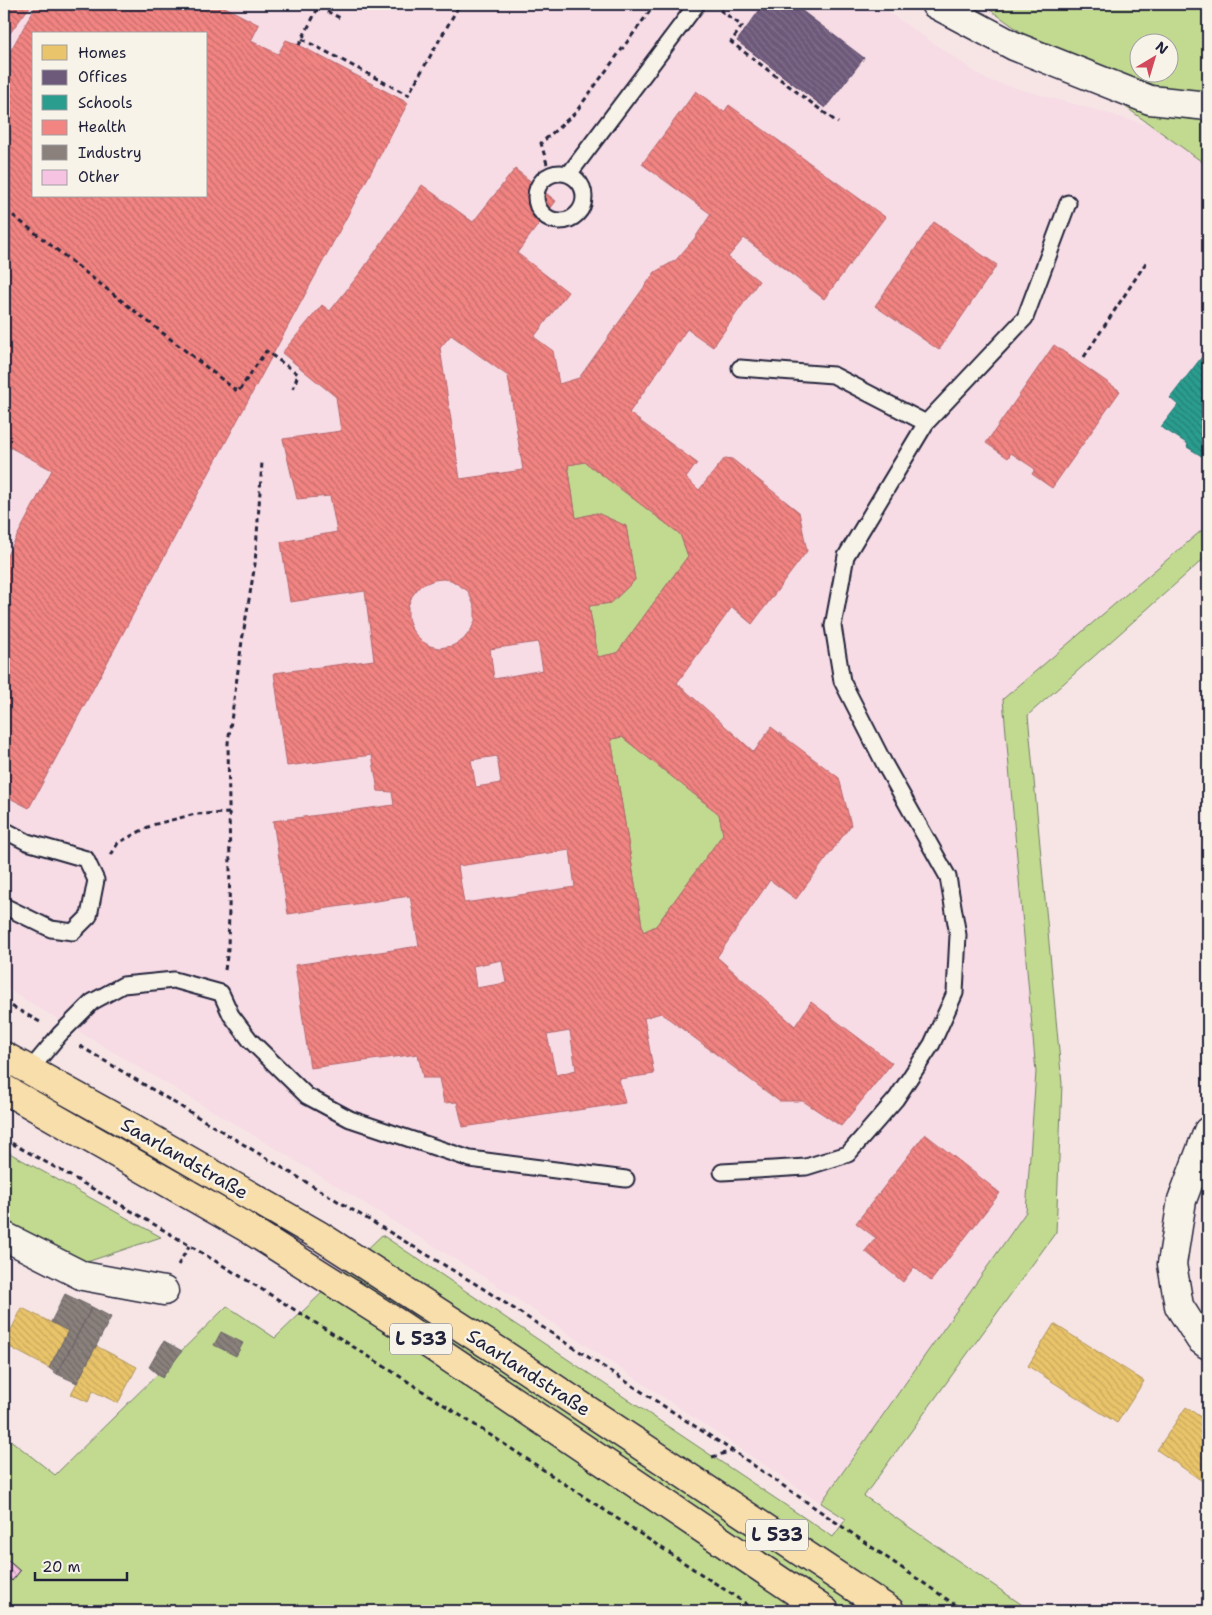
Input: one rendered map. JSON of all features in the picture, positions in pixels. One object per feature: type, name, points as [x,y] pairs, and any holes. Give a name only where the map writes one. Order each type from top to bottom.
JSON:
[{"type":"main road","name":"Saarlandstraße","points":[[4,1056],[128,1124],[320,1236],[506,1356],[890,1611]]},
{"type":"main road","name":"Saarlandstraße","points":[[4,1089],[244,1226],[402,1326],[825,1611]]},
{"type":"street","points":[[935,4],[1014,46],[1150,100],[1208,106]]},
{"type":"street","points":[[1208,1131],[1182,1200],[1172,1264],[1179,1306],[1200,1339],[1208,1345]]},
{"type":"street","points":[[4,1236],[83,1276],[164,1291]]},
{"type":"lane","points":[[569,174],[697,4]]},
{"type":"lane","points":[[550,174],[569,174],[576,178],[583,187],[585,198],[581,210],[577,215],[564,222],[547,218],[539,209],[535,198],[536,190],[541,182],[550,174]]},
{"type":"lane","points":[[722,1172],[806,1167],[848,1154],[896,1099],[927,1052],[954,993],[958,935],[948,877],[885,765],[842,680],[833,626],[846,556],[926,423],[1025,318],[1068,203]]},
{"type":"lane","points":[[740,368],[833,375],[926,423]]},
{"type":"lane","points":[[4,830],[27,842],[86,859],[96,880],[89,916],[73,932],[51,929],[4,906]]},
{"type":"lane","points":[[30,1070],[60,1034],[92,1002],[123,985],[174,980],[221,993],[231,1015],[250,1040],[308,1096],[350,1119],[470,1159],[626,1179]]},
{"type":"path","points":[[302,39],[408,95],[460,4]]},
{"type":"path","points":[[550,174],[541,143],[576,113],[655,4]]},
{"type":"path","points":[[299,45],[320,6],[342,19]]},
{"type":"path","points":[[719,9],[742,26],[731,42],[838,123]]},
{"type":"path","points":[[6,210],[238,392],[266,351],[298,374],[293,388]]},
{"type":"path","points":[[1084,357],[1147,261]]},
{"type":"path","points":[[221,993],[228,949],[230,813],[228,743],[255,564],[262,462]]},
{"type":"path","points":[[96,880],[118,843],[152,825],[195,814],[230,813]]},
{"type":"path","points":[[4,1002],[479,1286],[732,1451],[964,1611]]},
{"type":"path","points":[[4,1139],[81,1181],[281,1301],[498,1440],[757,1611]]},
{"type":"shaded area","points":[[4,4],[876,4],[987,80],[1152,126],[1208,166],[1208,525],[1003,699],[1036,1072],[1026,1212],[821,1503],[486,1278],[280,1151],[4,987]]},
{"type":"green space","points":[[982,4],[1208,4],[1208,166]]},
{"type":"green space","points":[[585,462],[680,534],[688,556],[617,653],[598,657],[589,606],[611,603],[635,580],[626,526],[597,513],[576,518],[568,465]]},
{"type":"green space","points":[[1208,525],[1208,555],[1028,715],[1062,1084],[1056,1232],[864,1496],[1031,1611],[4,1611],[4,1435],[55,1475],[227,1306],[275,1338],[382,1235],[833,1537],[846,1519],[821,1503],[1026,1212],[1036,1072],[1003,699]]},
{"type":"green space","points":[[622,737],[719,814],[723,834],[656,926],[643,932],[611,739]]},
{"type":"green space","points":[[4,1150],[161,1237],[75,1266],[4,1229]]},
{"type":"building: Homes","points":[[22,1308],[68,1331],[49,1368],[4,1344]]},
{"type":"building: Homes","points":[[1054,1324],[1144,1381],[1117,1423],[1028,1366]]},
{"type":"building: Homes","points":[[96,1346],[137,1367],[118,1403],[93,1391],[88,1402],[71,1394]]},
{"type":"building: Homes","points":[[1186,1407],[1208,1422],[1208,1485],[1157,1450]]},
{"type":"building: Offices","points":[[764,4],[793,4],[864,58],[825,108],[737,41]]},
{"type":"building: Schools","points":[[1208,349],[1208,460],[1187,447],[1188,444],[1161,427],[1178,405],[1170,398]]},
{"type":"building: Health","points":[[4,4],[31,5],[4,41]]},
{"type":"building: Health","points":[[37,4],[219,4],[259,25],[251,41],[278,54],[286,40],[299,45],[408,103],[29,808],[4,795],[4,561],[52,470],[4,444],[4,62]]},
{"type":"building: Health","points":[[696,91],[724,112],[729,105],[885,217],[824,299],[744,238],[728,257],[759,281],[713,347],[687,329],[629,413],[697,463],[686,478],[699,490],[725,458],[732,459],[799,512],[807,551],[752,624],[732,607],[677,683],[754,752],[771,727],[839,778],[851,825],[796,899],[770,880],[717,957],[795,1026],[811,1002],[892,1063],[841,1126],[803,1101],[779,1101],[661,1013],[644,1018],[654,1074],[619,1079],[625,1103],[463,1127],[457,1102],[444,1103],[439,1078],[423,1078],[418,1054],[310,1068],[295,965],[419,946],[410,896],[288,914],[273,821],[394,805],[392,792],[378,791],[372,755],[287,766],[274,673],[374,660],[365,591],[290,602],[281,542],[337,532],[330,496],[297,499],[283,439],[341,431],[336,397],[282,353],[322,305],[330,311],[361,272],[422,185],[473,222],[515,169],[556,201],[517,253],[568,292],[534,337],[553,351],[559,384],[579,378],[655,272],[676,260],[695,238],[711,214],[642,164]],"holes":[[[451,335],[508,376],[523,470],[460,479],[440,348]],[[585,462],[680,534],[688,556],[617,653],[598,657],[589,606],[611,603],[635,580],[626,526],[597,513],[576,518],[568,465]],[[443,579],[451,580],[468,591],[475,608],[475,621],[463,640],[452,646],[439,648],[430,646],[420,640],[412,630],[408,618],[408,606],[412,596],[420,586],[434,580]],[[538,642],[543,670],[494,679],[490,649]],[[622,737],[719,814],[723,834],[656,926],[643,932],[611,739]],[[497,756],[501,783],[476,787],[471,760]],[[570,850],[575,887],[464,903],[458,866]],[[502,960],[506,983],[476,988],[473,966]],[[570,1031],[576,1070],[556,1075],[547,1035]]]},
{"type":"building: Health","points":[[934,222],[997,265],[939,350],[875,306]]},
{"type":"building: Health","points":[[1054,345],[1120,391],[1052,488],[1032,474],[1035,469],[1011,453],[1008,458],[986,443]]},
{"type":"building: Health","points":[[925,1134],[1000,1193],[931,1281],[914,1267],[903,1282],[865,1251],[876,1238],[856,1223]]},
{"type":"building: Industry","points":[[65,1294],[92,1307],[57,1374],[49,1368],[68,1331],[51,1322]]},
{"type":"building: Industry","points":[[92,1307],[111,1317],[77,1383],[57,1374]]},
{"type":"building: Industry","points":[[221,1332],[243,1343],[236,1356],[214,1345]]},
{"type":"building: Industry","points":[[164,1341],[182,1351],[162,1378],[149,1367]]},
{"type":"building: Other","points":[[4,1557],[20,1571],[12,1581],[4,1574]]}]
